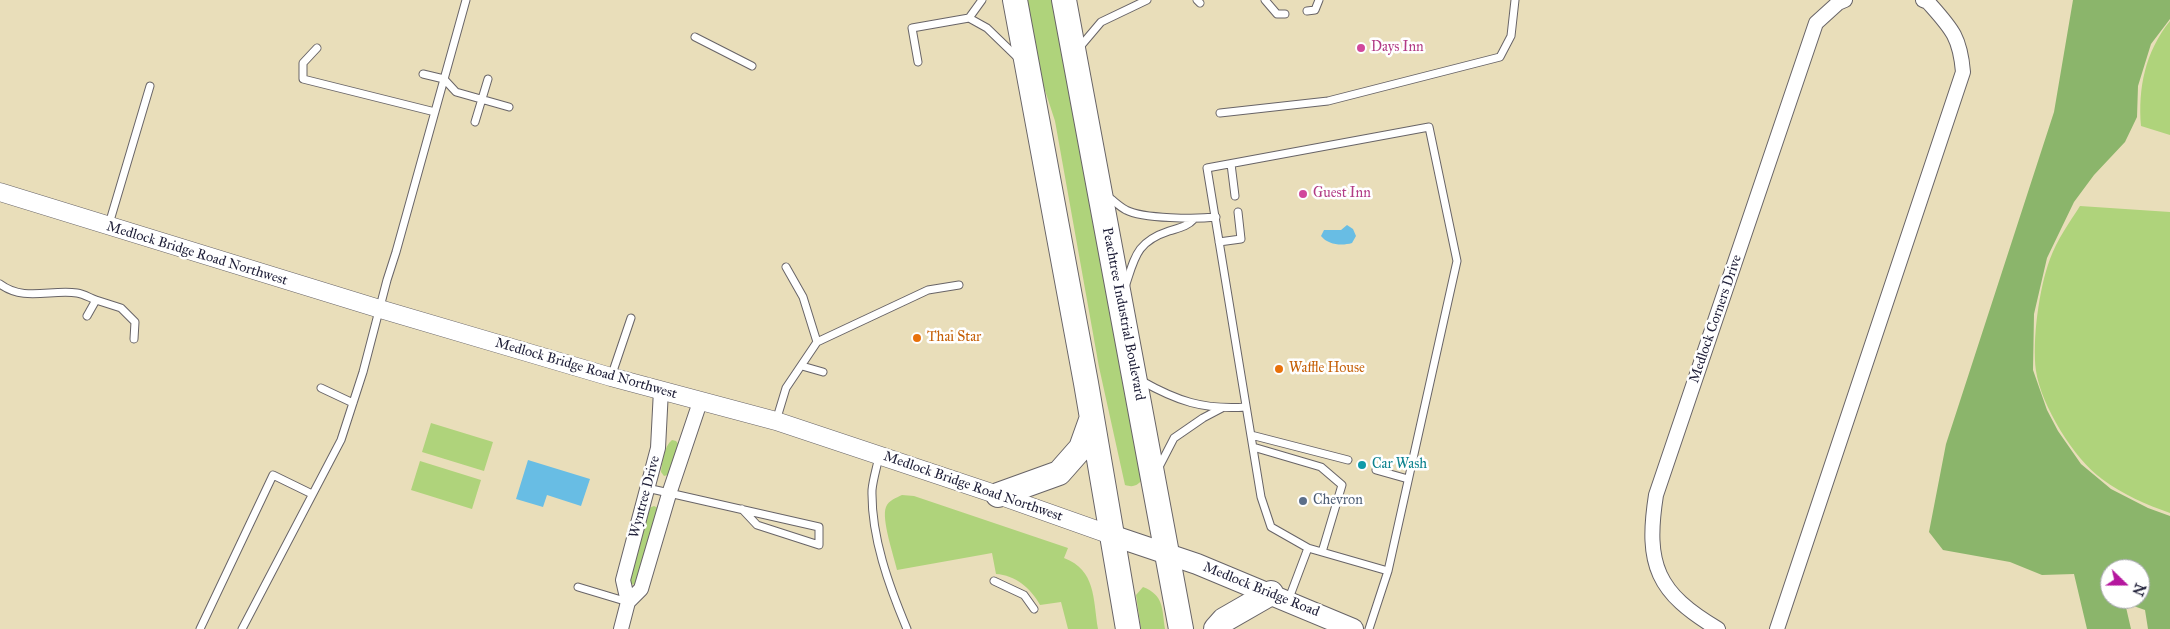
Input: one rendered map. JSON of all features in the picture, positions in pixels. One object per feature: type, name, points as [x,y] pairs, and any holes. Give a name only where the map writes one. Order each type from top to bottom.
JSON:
[{"type":"highway","points":[[1015,0],[1092,418],[1128,629]]},
{"type":"highway","name":"Peachtree Industrial Boulevard","points":[[1064,0],[1136,377],[1181,629]]},
{"type":"highway","points":[[998,495],[1059,474],[1081,448],[1092,418]]},
{"type":"highway","points":[[1216,629],[1224,620],[1279,597]]},
{"type":"main road","name":"Medlock Bridge Road Northwest","points":[[1111,535],[1168,555]]},
{"type":"main road","name":"Medlock Bridge Road","points":[[1168,555],[1279,597],[1353,629]]},
{"type":"street","name":"Medlock Corners Drive","points":[[1718,629],[1692,614],[1665,587],[1656,567],[1652,524],[1656,495],[1816,23],[1838,2],[1845,0]]},
{"type":"street","points":[[1778,629],[1963,72],[1961,50],[1952,30],[1928,2],[1923,0]]},
{"type":"street","name":"Medlock Bridge Road Northwest","points":[[0,192],[108,227],[380,309],[611,377],[776,422],[998,495],[1111,535]]},
{"type":"street","name":"Wyntree Drive","points":[[621,629],[628,602],[623,580],[658,448],[661,390]]},
{"type":"street","name":"Wyntree Drive","points":[[628,602],[641,589],[669,494],[700,402]]},
{"type":"lane","points":[[242,629],[341,440],[380,309],[466,0]]},
{"type":"lane","points":[[969,18],[982,0]]},
{"type":"lane","points":[[1074,54],[1101,22],[1147,0]]},
{"type":"lane","points":[[1264,0],[1276,14],[1284,14]]},
{"type":"lane","points":[[1307,11],[1315,10],[1319,0]]},
{"type":"lane","points":[[1220,112],[1328,101],[1500,57],[1511,36],[1515,0]]},
{"type":"lane","points":[[918,62],[912,28],[969,18],[987,28],[1028,67]]},
{"type":"lane","points":[[695,37],[752,66]]},
{"type":"lane","points":[[317,48],[303,63],[304,78],[435,112]]},
{"type":"lane","points":[[423,74],[444,79],[456,92],[509,107]]},
{"type":"lane","points":[[475,122],[488,79]]},
{"type":"lane","points":[[108,227],[150,86]]},
{"type":"lane","points":[[1369,629],[1388,571],[1457,260],[1429,127],[1207,168],[1261,498],[1271,527],[1308,548],[1388,571]]},
{"type":"lane","points":[[1230,164],[1235,196]]},
{"type":"lane","points":[[1100,190],[1127,211],[1154,217],[1188,217],[1194,219],[1216,217]]},
{"type":"lane","points":[[1219,242],[1241,238],[1238,212]]},
{"type":"lane","points":[[1121,299],[1136,252],[1154,236],[1189,225],[1194,219]]},
{"type":"lane","points":[[786,267],[803,297],[817,342]]},
{"type":"lane","points":[[0,284],[9,291],[31,295],[77,293],[120,308],[135,322],[134,340]]},
{"type":"lane","points":[[776,422],[786,388],[817,342],[928,290],[959,285]]},
{"type":"lane","points":[[87,316],[96,300]]},
{"type":"lane","points":[[611,377],[630,318]]},
{"type":"lane","points":[[802,366],[823,372]]},
{"type":"lane","points":[[1136,377],[1167,396],[1222,408],[1246,406]]},
{"type":"lane","points":[[321,388],[353,403]]},
{"type":"lane","points":[[1154,477],[1174,438],[1202,418],[1222,408]]},
{"type":"lane","points":[[1251,435],[1348,460]]},
{"type":"lane","points":[[1253,447],[1321,467],[1342,485],[1322,552]]},
{"type":"lane","points":[[879,455],[872,488],[873,522],[892,594],[907,629]]},
{"type":"lane","points":[[1376,470],[1408,479]]},
{"type":"lane","points":[[200,629],[273,475],[312,494]]},
{"type":"lane","points":[[647,488],[819,527],[819,545],[757,525],[742,510]]},
{"type":"lane","points":[[1279,597],[1308,548]]},
{"type":"lane","points":[[994,581],[1024,595],[1034,609]]},
{"type":"lane","points":[[578,587],[628,602]]},
{"type":"green space","points":[[1025,0],[1055,0],[1144,478],[1133,486],[1125,485],[1099,367],[1055,121],[1037,66]]},
{"type":"green space","points":[[2073,0],[2170,0],[2170,19],[2151,44],[2138,86],[2137,117],[2125,142],[2094,175],[2074,202],[2047,258],[2034,314],[2033,370],[2047,410],[2058,431],[2081,464],[2111,489],[2148,508],[2170,516],[2170,629],[2148,629],[2145,610],[2142,609],[2150,609],[2150,559],[2100,559],[2100,609],[2126,609],[2131,629],[2087,629],[2074,574],[2042,575],[2010,562],[1943,550],[1929,532],[1946,444],[2054,112]]},
{"type":"green space","points":[[2170,21],[2170,135],[2141,126],[2140,112],[2142,84],[2149,58],[2154,45]]},
{"type":"green space","points":[[2080,206],[2170,212],[2170,513],[2126,494],[2091,470],[2060,430],[2039,385],[2036,371],[2035,345],[2037,315],[2046,271],[2056,245]]},
{"type":"green space","points":[[431,423],[493,442],[484,471],[422,452]]},
{"type":"green space","points":[[672,440],[676,441],[680,446],[671,474],[664,476],[661,472],[665,450]]},
{"type":"green space","points":[[420,461],[481,480],[472,509],[411,490]]},
{"type":"green space","points":[[902,495],[914,496],[1068,548],[1064,558],[1074,563],[1088,578],[1098,629],[1068,629],[1061,602],[1040,605],[1032,593],[1022,584],[1010,577],[996,574],[992,553],[897,570],[886,529],[885,513],[889,503]]},
{"type":"green space","points":[[654,506],[658,508],[636,585],[631,584],[629,582],[649,508]]},
{"type":"green space","points":[[1143,587],[1155,594],[1161,604],[1165,629],[1141,629],[1136,595]]},
{"type":"water","points":[[1347,225],[1353,229],[1356,236],[1352,243],[1335,244],[1321,236],[1324,230],[1341,230]]},
{"type":"water","points":[[528,460],[590,479],[581,506],[547,495],[543,507],[516,499]]},
{"type":"place","name":"Days Inn","points":[[1361,48]]},
{"type":"place","name":"Guest Inn","points":[[1303,194]]},
{"type":"place","name":"Thai Star","points":[[917,338]]},
{"type":"place","name":"Waffle House","points":[[1279,369]]},
{"type":"place","name":"Car Wash","points":[[1362,465]]},
{"type":"place","name":"Chevron","points":[[1303,501]]}]
